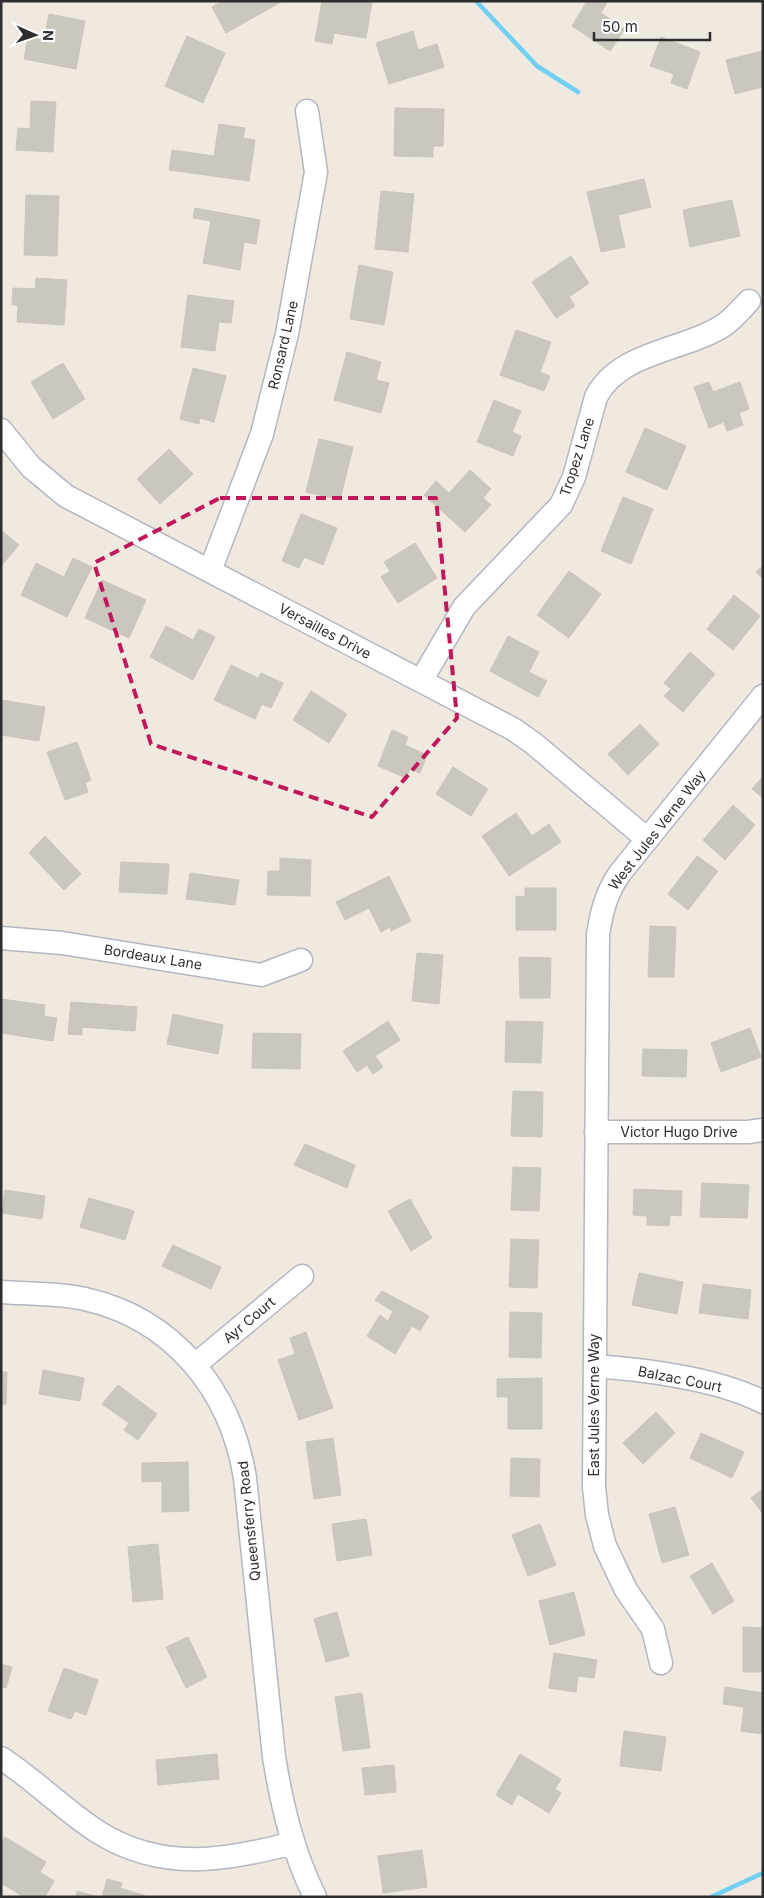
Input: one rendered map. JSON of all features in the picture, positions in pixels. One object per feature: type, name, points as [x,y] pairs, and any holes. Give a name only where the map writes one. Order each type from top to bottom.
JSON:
[{"type":"street","name":"Ronsard Lane","points":[[210,571],[262,434],[286,334],[316,172],[307,111]]},
{"type":"street","name":"Tropez Lane","points":[[421,681],[464,607],[561,505],[574,477],[592,410],[602,386],[614,374],[635,362],[724,325],[749,301]]},
{"type":"street","name":"Versailles Drive","points":[[1,430],[31,467],[66,496],[513,729],[533,743],[647,839]]},
{"type":"street","name":"West Jules Verne Way","points":[[596,1132],[598,934],[603,903],[610,888],[647,839],[763,696]]},
{"type":"street","name":"Bordeaux Lane","points":[[1,938],[62,943],[261,975],[301,960]]},
{"type":"street","name":"Victor Hugo Drive","points":[[596,1132],[748,1132],[763,1130]]},
{"type":"street","name":"East Jules Verne Way","points":[[596,1132],[594,1487],[597,1514],[605,1546],[615,1569],[653,1629],[661,1663]]},
{"type":"street","name":"Ayr Court","points":[[196,1364],[302,1276]]},
{"type":"street","name":"Queensferry Road","points":[[1,1292],[66,1296],[112,1307],[158,1331],[196,1364],[224,1408],[240,1451],[274,1757],[281,1800],[293,1843],[315,1897]]},
{"type":"street","name":"Balzac Court","points":[[595,1366],[625,1368],[713,1384],[739,1391],[763,1402]]},
{"type":"street","points":[[1,1758],[98,1831],[135,1850],[192,1860],[232,1858],[293,1843]]},
{"type":"highlighted area","points":[[220,498],[436,498],[457,718],[372,817],[151,744],[94,563]]},
{"type":"building","points":[[222,1],[281,2],[226,33],[212,7]]},
{"type":"building","points":[[322,1],[372,1],[366,38],[334,33],[332,44],[315,41]]},
{"type":"building","points":[[587,1],[608,1],[601,13],[625,29],[610,51],[572,26]]},
{"type":"building","points":[[49,14],[85,21],[76,69],[24,59],[28,37],[44,40]]},
{"type":"building","points":[[413,31],[418,50],[437,44],[444,67],[389,84],[376,43]]},
{"type":"building","points":[[187,36],[225,53],[203,103],[165,86]]},
{"type":"building","points":[[661,37],[700,52],[687,89],[671,83],[674,74],[650,66]]},
{"type":"building","points":[[763,51],[763,87],[735,94],[726,60]]},
{"type":"building","points":[[31,101],[56,102],[53,152],[16,150],[18,128],[30,129]]},
{"type":"building","points":[[395,108],[444,109],[443,146],[433,146],[433,157],[394,156]]},
{"type":"building","points":[[219,124],[245,128],[243,138],[255,140],[249,181],[169,170],[172,150],[214,156]]},
{"type":"building","points":[[644,179],[651,207],[618,215],[625,247],[601,252],[587,192]]},
{"type":"building","points":[[381,191],[414,194],[408,252],[375,249]]},
{"type":"building","points":[[26,195],[59,196],[57,256],[24,255]]},
{"type":"building","points":[[732,200],[740,236],[690,247],[683,210]]},
{"type":"building","points":[[195,208],[260,220],[256,244],[244,242],[240,270],[203,263],[211,221],[193,218]]},
{"type":"building","points":[[571,256],[589,283],[569,297],[575,306],[556,318],[532,282]]},
{"type":"building","points":[[359,265],[393,272],[384,325],[350,319]]},
{"type":"building","points":[[36,278],[67,280],[64,325],[17,322],[18,305],[12,305],[13,288],[35,289]]},
{"type":"building","points":[[188,295],[234,301],[231,323],[219,322],[215,351],[181,347]]},
{"type":"building","points":[[516,330],[551,342],[540,372],[550,376],[544,391],[500,375]]},
{"type":"building","points":[[347,352],[381,362],[376,380],[389,383],[381,413],[334,400]]},
{"type":"building","points":[[63,363],[85,399],[53,419],[31,382]]},
{"type":"building","points":[[193,368],[226,376],[214,422],[200,418],[199,424],[180,419]]},
{"type":"building","points":[[709,382],[713,392],[740,382],[749,409],[739,413],[743,425],[727,431],[724,422],[709,428],[694,387]]},
{"type":"building","points":[[494,400],[521,411],[512,432],[521,436],[513,456],[477,442]]},
{"type":"building","points":[[645,428],[686,446],[667,490],[626,472]]},
{"type":"building","points":[[319,439],[353,447],[340,500],[306,492]]},
{"type":"building","points":[[169,449],[193,474],[160,504],[137,479]]},
{"type":"building","points":[[470,470],[491,489],[483,498],[491,505],[465,532],[424,495],[436,481],[449,493]]},
{"type":"building","points":[[623,497],[653,509],[631,564],[601,551]]},
{"type":"building","points":[[301,514],[337,528],[323,565],[304,557],[299,568],[282,561]]},
{"type":"building","points":[[1,530],[19,545],[1,566]]},
{"type":"building","points":[[415,543],[437,578],[398,603],[381,577],[390,571],[384,562]]},
{"type":"building","points":[[73,558],[92,567],[67,617],[21,595],[36,563],[64,577]]},
{"type":"building","points":[[763,566],[763,579],[756,572]]},
{"type":"building","points":[[569,571],[601,594],[569,638],[537,615]]},
{"type":"building","points":[[102,580],[146,600],[129,638],[85,618]]},
{"type":"building","points":[[734,595],[760,616],[733,650],[707,629]]},
{"type":"building","points":[[166,626],[193,640],[199,629],[215,637],[193,680],[150,657]]},
{"type":"building","points":[[508,636],[539,652],[529,672],[547,681],[538,697],[490,671]]},
{"type":"building","points":[[690,652],[715,674],[683,712],[664,696],[671,689],[664,683]]},
{"type":"building","points":[[231,665],[258,678],[261,673],[283,683],[271,708],[262,704],[255,719],[214,700]]},
{"type":"building","points":[[311,691],[347,714],[329,743],[293,720]]},
{"type":"building","points":[[1,700],[45,707],[39,741],[1,735]]},
{"type":"building","points":[[640,724],[659,744],[628,775],[608,754]]},
{"type":"building","points":[[392,730],[408,737],[405,745],[427,755],[420,773],[410,769],[406,778],[378,766]]},
{"type":"building","points":[[77,742],[91,780],[85,783],[88,792],[65,800],[47,752]]},
{"type":"building","points":[[453,767],[488,789],[471,816],[436,794]]},
{"type":"building","points":[[763,776],[763,798],[752,789]]},
{"type":"building","points":[[733,805],[755,825],[725,860],[703,840]]},
{"type":"building","points":[[516,813],[532,836],[549,824],[561,842],[509,876],[482,836]]},
{"type":"building","points":[[45,836],[81,874],[64,890],[29,853]]},
{"type":"building","points":[[697,856],[718,871],[688,910],[668,894]]},
{"type":"building","points":[[280,858],[311,860],[310,896],[267,895],[268,871],[280,871]]},
{"type":"building","points":[[121,862],[169,864],[167,894],[119,892]]},
{"type":"building","points":[[190,873],[239,880],[235,905],[186,899]]},
{"type":"building","points":[[389,876],[411,921],[391,931],[390,927],[381,932],[369,908],[345,920],[336,902]]},
{"type":"building","points":[[525,888],[556,888],[556,930],[516,930],[516,896],[525,897]]},
{"type":"building","points":[[650,926],[676,927],[674,977],[648,977]]},
{"type":"building","points":[[417,953],[443,955],[439,1004],[412,1001]]},
{"type":"building","points":[[519,957],[551,958],[550,998],[520,998]]},
{"type":"building","points":[[1,999],[45,1005],[44,1016],[57,1018],[53,1041],[1,1033]]},
{"type":"building","points":[[71,1002],[137,1007],[135,1031],[82,1027],[82,1035],[68,1034]]},
{"type":"building","points":[[173,1014],[223,1025],[218,1054],[167,1044]]},
{"type":"building","points":[[388,1021],[400,1040],[375,1056],[383,1067],[373,1074],[367,1065],[357,1072],[343,1051]]},
{"type":"building","points":[[506,1021],[543,1022],[541,1063],[505,1062]]},
{"type":"building","points":[[750,1028],[761,1057],[721,1072],[711,1043]]},
{"type":"building","points":[[253,1033],[301,1034],[300,1069],[252,1068]]},
{"type":"building","points":[[643,1049],[687,1050],[686,1077],[642,1076]]},
{"type":"building","points":[[513,1091],[543,1092],[542,1137],[511,1136]]},
{"type":"building","points":[[305,1144],[355,1165],[347,1188],[294,1165]]},
{"type":"building","points":[[513,1167],[541,1168],[539,1211],[511,1210]]},
{"type":"building","points":[[702,1183],[749,1185],[747,1218],[700,1217]]},
{"type":"building","points":[[634,1189],[682,1191],[681,1216],[670,1215],[669,1226],[647,1225],[647,1216],[633,1215]]},
{"type":"building","points":[[5,1190],[45,1196],[42,1219],[2,1213]]},
{"type":"building","points":[[89,1198],[134,1211],[125,1240],[80,1227]]},
{"type":"building","points":[[410,1199],[432,1238],[411,1251],[388,1211]]},
{"type":"building","points":[[511,1239],[539,1240],[537,1288],[509,1287]]},
{"type":"building","points":[[173,1245],[221,1267],[211,1289],[162,1266]]},
{"type":"building","points":[[639,1273],[683,1282],[677,1314],[632,1305]]},
{"type":"building","points":[[703,1284],[751,1290],[748,1319],[699,1313]]},
{"type":"building","points":[[382,1291],[429,1316],[420,1331],[412,1326],[395,1354],[367,1336],[380,1315],[388,1321],[393,1311],[375,1300]]},
{"type":"building","points":[[510,1312],[542,1313],[541,1358],[509,1357]]},
{"type":"building","points":[[306,1332],[333,1408],[299,1420],[278,1360],[295,1354],[290,1338]]},
{"type":"building","points":[[43,1370],[84,1378],[80,1401],[39,1394]]},
{"type":"building","points":[[1,1372],[7,1372],[6,1404],[1,1404]]},
{"type":"building","points":[[542,1378],[542,1429],[508,1429],[508,1397],[497,1397],[497,1379]]},
{"type":"building","points":[[118,1385],[157,1414],[138,1440],[124,1430],[129,1423],[102,1404]]},
{"type":"building","points":[[656,1412],[675,1433],[643,1464],[623,1443]]},
{"type":"building","points":[[701,1433],[744,1452],[732,1478],[690,1458]]},
{"type":"building","points":[[333,1438],[341,1495],[314,1499],[306,1442]]},
{"type":"building","points":[[511,1458],[540,1459],[539,1497],[510,1496]]},
{"type":"building","points":[[188,1462],[189,1511],[162,1512],[162,1481],[142,1482],[142,1463]]},
{"type":"building","points":[[763,1489],[763,1514],[751,1498]]},
{"type":"building","points":[[675,1507],[689,1555],[662,1563],[649,1514]]},
{"type":"building","points":[[366,1519],[372,1555],[337,1561],[332,1524]]},
{"type":"building","points":[[540,1524],[556,1565],[528,1576],[512,1535]]},
{"type":"building","points":[[158,1544],[163,1599],[133,1602],[128,1547]]},
{"type":"building","points":[[712,1563],[734,1601],[713,1614],[690,1576]]},
{"type":"building","points":[[574,1592],[585,1635],[550,1645],[539,1601]]},
{"type":"building","points":[[337,1612],[349,1656],[326,1662],[314,1619]]},
{"type":"building","points":[[743,1627],[763,1628],[763,1672],[743,1672]]},
{"type":"building","points":[[188,1637],[207,1677],[186,1688],[166,1647]]},
{"type":"building","points":[[554,1653],[597,1660],[594,1678],[578,1676],[576,1692],[549,1688]]},
{"type":"building","points":[[1,1664],[12,1667],[6,1688],[1,1687]]},
{"type":"building","points":[[64,1668],[98,1680],[86,1715],[75,1711],[71,1719],[48,1711]]},
{"type":"building","points":[[725,1687],[763,1693],[763,1734],[741,1731],[744,1707],[723,1704]]},
{"type":"building","points":[[362,1693],[370,1748],[343,1751],[335,1697]]},
{"type":"building","points":[[624,1731],[666,1737],[661,1771],[620,1766]]},
{"type":"building","points":[[217,1754],[219,1779],[158,1785],[156,1760]]},
{"type":"building","points":[[520,1754],[561,1779],[555,1789],[561,1793],[549,1813],[518,1794],[512,1805],[496,1795]]},
{"type":"building","points":[[394,1765],[396,1792],[365,1795],[362,1768]]},
{"type":"building","points":[[5,1837],[46,1862],[40,1872],[54,1881],[45,1897],[24,1897],[1,1883],[1,1843]]},
{"type":"building","points":[[422,1850],[427,1887],[383,1893],[378,1856]]},
{"type":"building","points":[[107,1879],[122,1883],[120,1888],[149,1897],[102,1897]]},
{"type":"building","points":[[77,1891],[99,1897],[76,1897]]},
{"type":"waterway","points":[[476,1],[537,66],[578,92]]},
{"type":"waterway","points":[[711,1897],[763,1873]]}]
